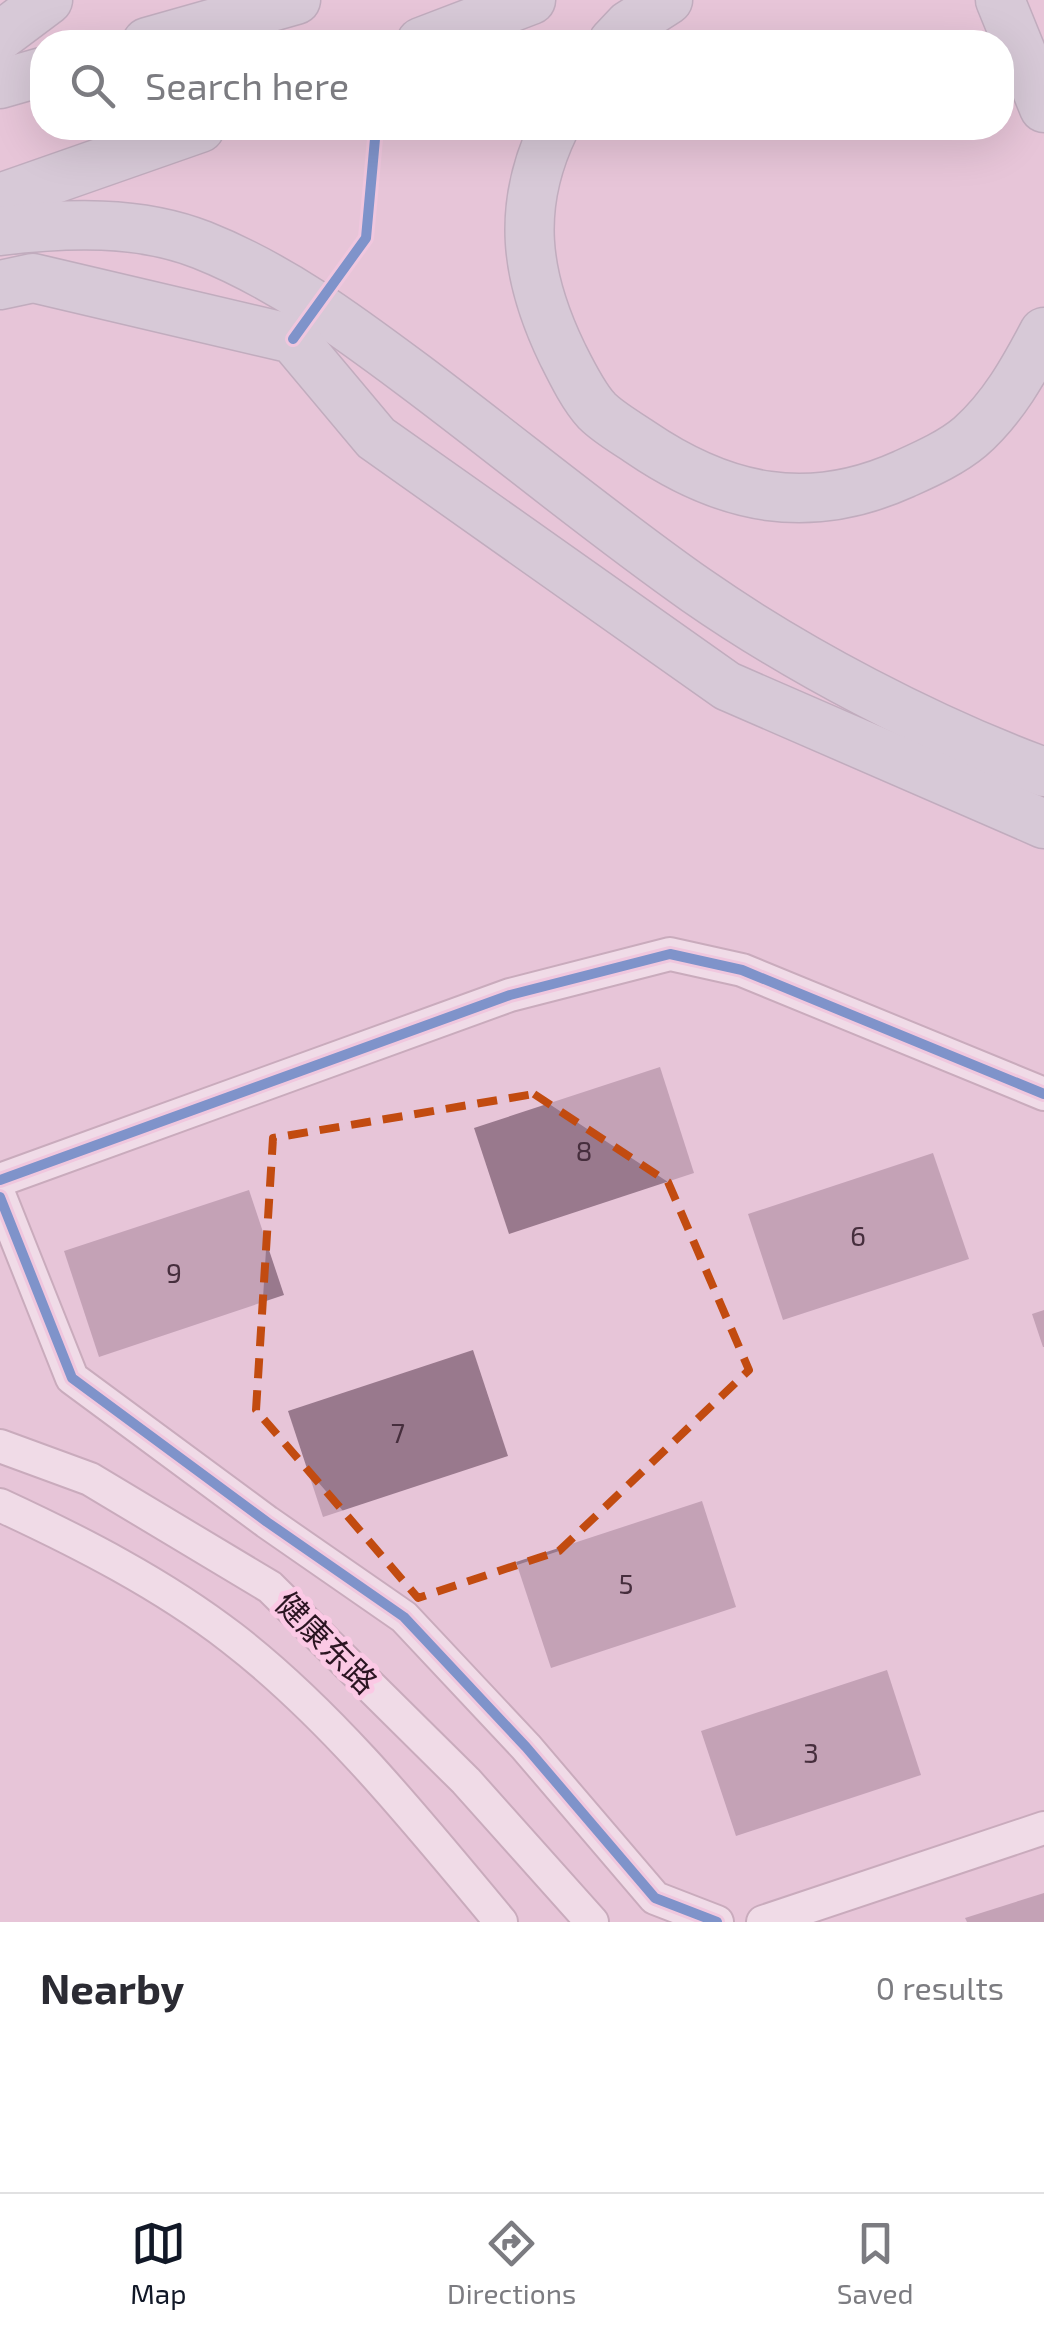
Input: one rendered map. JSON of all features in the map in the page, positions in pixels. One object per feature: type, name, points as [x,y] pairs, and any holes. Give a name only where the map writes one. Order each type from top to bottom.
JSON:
[{"type":"highway","points":[[0,36],[48,0]]},
{"type":"highway","points":[[190,30],[296,0]]},
{"type":"highway","points":[[452,30],[531,0]]},
{"type":"highway","points":[[624,30],[668,0]]},
{"type":"highway","points":[[1002,0],[1014,30]]},
{"type":"highway","points":[[1014,31],[1044,108]]},
{"type":"highway","points":[[0,84],[30,75]]},
{"type":"highway","points":[[0,198],[166,140]]},
{"type":"highway","points":[[549,140],[538,168],[529,216],[531,270],[543,313],[597,410],[672,464],[751,493],[798,500],[844,496],[889,481],[928,464],[968,438],[996,410],[1044,332]]},
{"type":"highway","points":[[0,231],[50,225],[153,232],[200,244],[321,306],[697,590],[815,663],[1044,772]]},
{"type":"highway","points":[[0,285],[33,278],[292,338],[376,438],[727,686],[1044,824]]},
{"type":"highway","points":[[362,337],[486,475],[571,541],[786,689],[1002,794],[1044,807]]},
{"type":"street","points":[[1002,0],[1044,69]]},
{"type":"street","points":[[0,1180],[510,994],[670,954],[742,970],[1044,1094]]},
{"type":"street","points":[[0,1197],[72,1378],[404,1617],[526,1747],[655,1898],[717,1922]]},
{"type":"street","name":"健康东路","points":[[0,1446],[90,1479],[270,1587],[466,1781],[592,1922]]},
{"type":"street","name":"健康东路","points":[[0,1506],[61,1533],[233,1638],[326,1723],[418,1823],[500,1922]]},
{"type":"street","points":[[762,1922],[1044,1828]]},
{"type":"highlighted area","points":[[534,1094],[668,1182],[749,1370],[559,1551],[418,1598],[256,1410],[273,1138]]},
{"type":"building","points":[[660,1067],[694,1173],[509,1234],[474,1128]]},
{"type":"building","points":[[933,1153],[969,1259],[783,1320],[748,1214]]},
{"type":"building","points":[[249,1190],[284,1295],[99,1357],[64,1251]]},
{"type":"building","points":[[1044,1310],[1044,1347],[1043,1347],[1032,1314]]},
{"type":"building","points":[[473,1350],[508,1456],[323,1517],[288,1411]]},
{"type":"building","points":[[702,1501],[736,1607],[551,1668],[516,1562]]},
{"type":"building","points":[[887,1670],[921,1775],[736,1836],[701,1731]]},
{"type":"building","points":[[1044,1893],[1044,1922],[967,1922],[965,1918]]},
{"type":"cycle path","points":[[293,339],[366,238],[375,140]]},
{"type":"cycle path","points":[[0,1180],[510,995],[670,954],[742,970],[1044,1094]]},
{"type":"cycle path","points":[[0,1197],[72,1378],[404,1617],[526,1747],[655,1898],[717,1922]]}]
